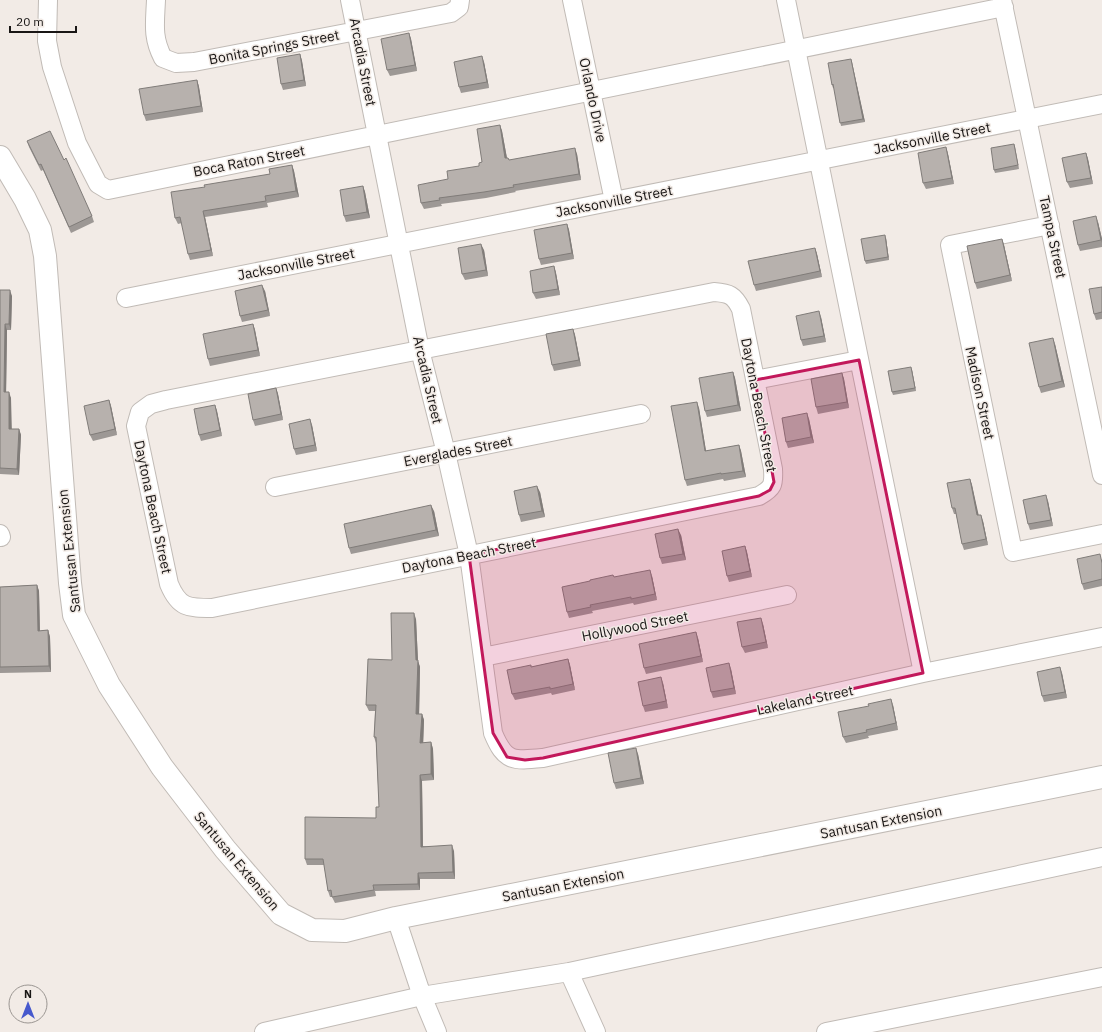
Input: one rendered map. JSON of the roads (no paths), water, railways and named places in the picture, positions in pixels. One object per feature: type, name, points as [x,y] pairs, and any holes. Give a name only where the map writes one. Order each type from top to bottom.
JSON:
[{"type":"street","name":"Boca Raton Street","points":[[48,0],[47,42],[52,67],[77,143],[98,184],[108,190],[796,50],[1003,4]]},
{"type":"street","name":"Bonita Springs Street","points":[[156,0],[156,46],[163,58],[176,63],[194,62],[451,13],[458,7],[460,0]]},
{"type":"street","name":"Arcadia Street","points":[[350,0],[420,350],[446,453],[468,555],[493,733],[498,746],[508,757]]},
{"type":"street","name":"Orlando Drive","points":[[572,0],[614,201]]},
{"type":"street","points":[[786,0],[923,674]]},
{"type":"street","name":"Tampa Street","points":[[1003,4],[1102,475]]},
{"type":"street","name":"Jacksonville Street","points":[[126,298],[1102,104]]},
{"type":"street","name":"Santusan Extension","points":[[0,157],[25,199],[40,230],[45,256],[68,567],[74,615],[109,685],[162,767],[225,849],[281,914],[312,930],[345,930],[396,918],[1102,777]]},
{"type":"street","name":"Madison Street","points":[[1050,225],[950,245],[1013,552],[1102,534]]},
{"type":"street","name":"Daytona Beach Street","points":[[714,292],[726,293],[736,300],[741,309],[755,380],[773,469],[774,482],[770,490],[759,496],[746,500],[468,555],[212,608],[196,608],[182,605],[174,596],[169,584],[136,426],[140,412],[151,404],[166,400],[714,292]]},
{"type":"street","points":[[755,380],[859,360]]},
{"type":"street","name":"Everglades Street","points":[[275,488],[641,414]]},
{"type":"street","name":"Hollywood Street","points":[[483,657],[787,596]]},
{"type":"street","name":"Lakeland Street","points":[[508,757],[525,760],[543,758],[923,674],[1102,637]]},
{"type":"street","points":[[264,1032],[288,1030],[422,996],[568,972],[1102,857]]},
{"type":"street","points":[[396,918],[422,996],[437,1032]]},
{"type":"street","points":[[568,972],[596,1032]]},
{"type":"street","points":[[826,1032],[1102,977]]}]
